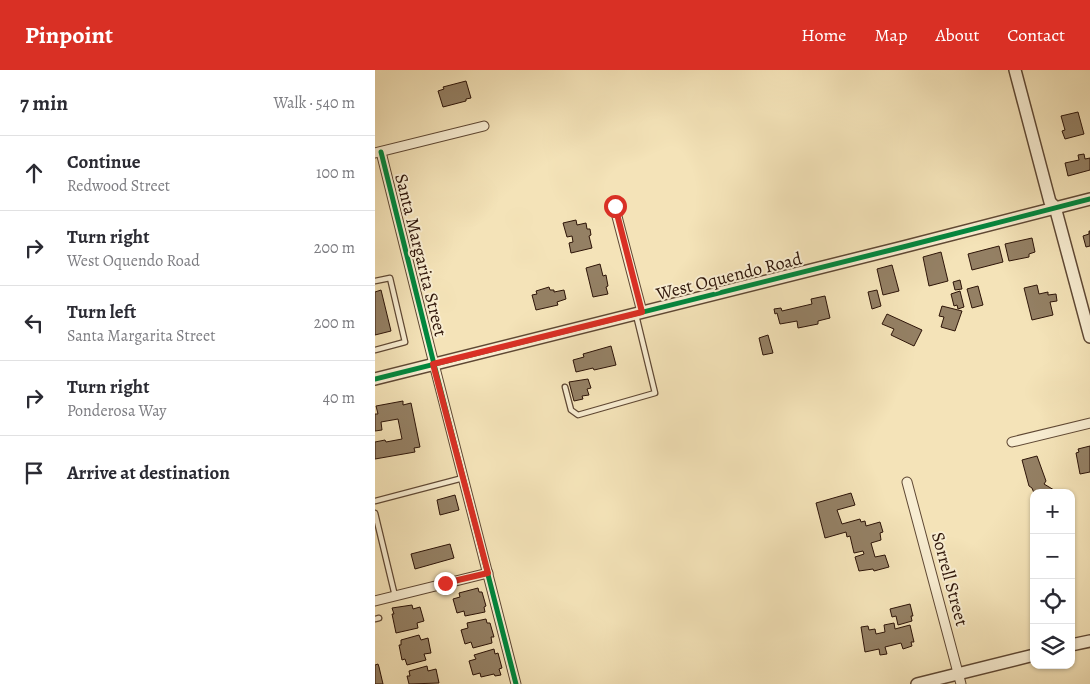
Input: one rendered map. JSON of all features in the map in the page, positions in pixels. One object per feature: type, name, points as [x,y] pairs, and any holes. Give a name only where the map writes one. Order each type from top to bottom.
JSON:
[{"type":"street","points":[[1015,70],[1050,202],[1055,207],[1090,337]]},
{"type":"street","points":[[378,153],[484,126]]},
{"type":"street","name":"Santa Margarita Street","points":[[378,153],[516,684]]},
{"type":"street","name":"West Oquendo Road","points":[[375,378],[1090,199]]},
{"type":"street","points":[[615,206],[639,313]]},
{"type":"street","points":[[1012,442],[1090,423]]},
{"type":"street","name":"Sorrell Street","points":[[907,482],[960,679]]},
{"type":"street","points":[[375,601],[488,573]]},
{"type":"street","points":[[1075,644],[1090,641]]},
{"type":"street","points":[[917,684],[960,679],[1030,656]]},
{"type":"lane","points":[[375,282],[390,278],[405,342],[375,350]]},
{"type":"lane","points":[[565,387],[571,410],[577,415],[655,393],[639,313]]},
{"type":"lane","points":[[375,501],[464,478]]},
{"type":"lane","points":[[375,512],[395,596]]},
{"type":"building","points":[[466,81],[471,98],[443,107],[438,91],[444,89],[443,87]]},
{"type":"building","points":[[1078,112],[1084,134],[1065,139],[1062,131],[1065,130],[1061,116]]},
{"type":"building","points":[[1084,154],[1085,159],[1090,158],[1090,170],[1068,176],[1065,163],[1079,160],[1078,155]]},
{"type":"building","points":[[576,220],[577,225],[586,223],[587,229],[590,229],[591,235],[589,236],[592,248],[571,253],[569,243],[573,242],[572,236],[567,237],[563,223]]},
{"type":"building","points":[[1089,231],[1090,246],[1086,247],[1083,236],[1089,234]]},
{"type":"building","points":[[1032,238],[1035,252],[1029,254],[1029,257],[1009,261],[1005,244]]},
{"type":"building","points":[[999,246],[1003,262],[972,270],[968,254]]},
{"type":"building","points":[[941,252],[948,281],[929,286],[923,257]]},
{"type":"building","points":[[600,264],[603,276],[606,275],[608,294],[593,297],[586,268]]},
{"type":"building","points":[[892,265],[899,291],[883,295],[877,269]]},
{"type":"building","points":[[960,280],[962,289],[955,290],[953,282]]},
{"type":"building","points":[[1037,285],[1039,294],[1048,292],[1048,295],[1056,294],[1057,301],[1050,302],[1053,315],[1032,320],[1024,288]]},
{"type":"building","points":[[978,286],[983,305],[972,308],[967,289]]},
{"type":"building","points":[[549,287],[554,292],[564,290],[566,299],[557,302],[558,305],[536,310],[532,295],[537,294],[536,291]]},
{"type":"building","points":[[381,290],[391,331],[375,335],[375,292]]},
{"type":"building","points":[[877,290],[881,306],[872,309],[868,292]]},
{"type":"building","points":[[960,291],[964,307],[958,309],[957,305],[954,306],[951,294]]},
{"type":"building","points":[[825,296],[830,318],[818,321],[818,324],[798,328],[797,321],[780,324],[777,313],[775,314],[774,309],[781,308],[782,311],[812,304],[811,299]]},
{"type":"building","points":[[942,306],[962,311],[955,331],[941,327],[944,317],[939,316]]},
{"type":"building","points":[[887,314],[922,330],[914,346],[891,335],[894,329],[882,324]]},
{"type":"building","points":[[768,335],[773,353],[763,355],[759,338]]},
{"type":"building","points":[[611,346],[616,365],[576,372],[573,360],[584,357],[583,354]]},
{"type":"building","points":[[588,379],[591,388],[587,389],[589,395],[582,396],[583,399],[574,401],[569,382]]},
{"type":"building","points":[[403,401],[403,405],[411,403],[420,447],[414,448],[415,452],[375,459],[375,442],[402,439],[398,419],[381,422],[382,430],[375,431],[375,414],[378,414],[376,406]]},
{"type":"building","points":[[1090,446],[1090,472],[1080,474],[1076,453],[1079,452],[1078,449]]},
{"type":"building","points":[[1037,456],[1046,481],[1044,484],[1052,489],[1032,489],[1029,486],[1022,460]]},
{"type":"building","points":[[851,493],[855,505],[837,510],[842,524],[860,519],[861,522],[865,521],[866,526],[880,522],[883,532],[880,533],[881,540],[871,543],[875,557],[885,555],[889,567],[874,571],[873,569],[859,571],[855,557],[864,554],[863,551],[854,553],[850,536],[847,537],[846,532],[825,538],[816,503]]},
{"type":"building","points":[[455,495],[459,510],[440,515],[437,500]]},
{"type":"building","points":[[450,544],[454,558],[415,569],[411,554]]},
{"type":"building","points":[[478,588],[479,592],[482,592],[486,606],[484,607],[485,612],[465,616],[464,611],[457,613],[453,599],[460,597],[459,593]]},
{"type":"building","points":[[910,604],[913,616],[911,616],[912,621],[898,625],[896,616],[892,617],[890,609]]},
{"type":"building","points":[[412,605],[413,609],[420,607],[424,621],[417,623],[418,628],[396,633],[392,608]]},
{"type":"building","points":[[486,619],[487,623],[490,623],[494,637],[491,637],[492,643],[473,648],[471,642],[465,644],[461,630],[468,628],[467,623]]},
{"type":"building","points":[[894,623],[895,629],[910,625],[914,642],[911,642],[912,646],[903,649],[901,643],[885,647],[887,654],[880,655],[879,649],[865,652],[861,627],[868,626],[869,630],[875,629],[876,634],[885,632],[884,625]]},
{"type":"building","points":[[419,635],[421,640],[428,638],[431,653],[424,654],[426,660],[407,665],[405,659],[402,660],[399,645],[401,645],[401,640]]},
{"type":"building","points":[[494,649],[495,654],[498,653],[502,668],[499,669],[501,675],[495,676],[494,674],[481,677],[480,673],[473,675],[469,661],[476,659],[474,655]]},
{"type":"building","points":[[378,664],[383,684],[375,684],[375,665]]},
{"type":"building","points":[[427,666],[428,671],[436,669],[439,683],[409,684],[407,676],[410,676],[409,671]]},
{"type":"cycle path","points":[[381,152],[516,684]]},
{"type":"cycle path","points":[[375,379],[1090,199]]},
{"type":"route","points":[[445,583],[488,573],[433,364],[642,312],[615,206]]}]
